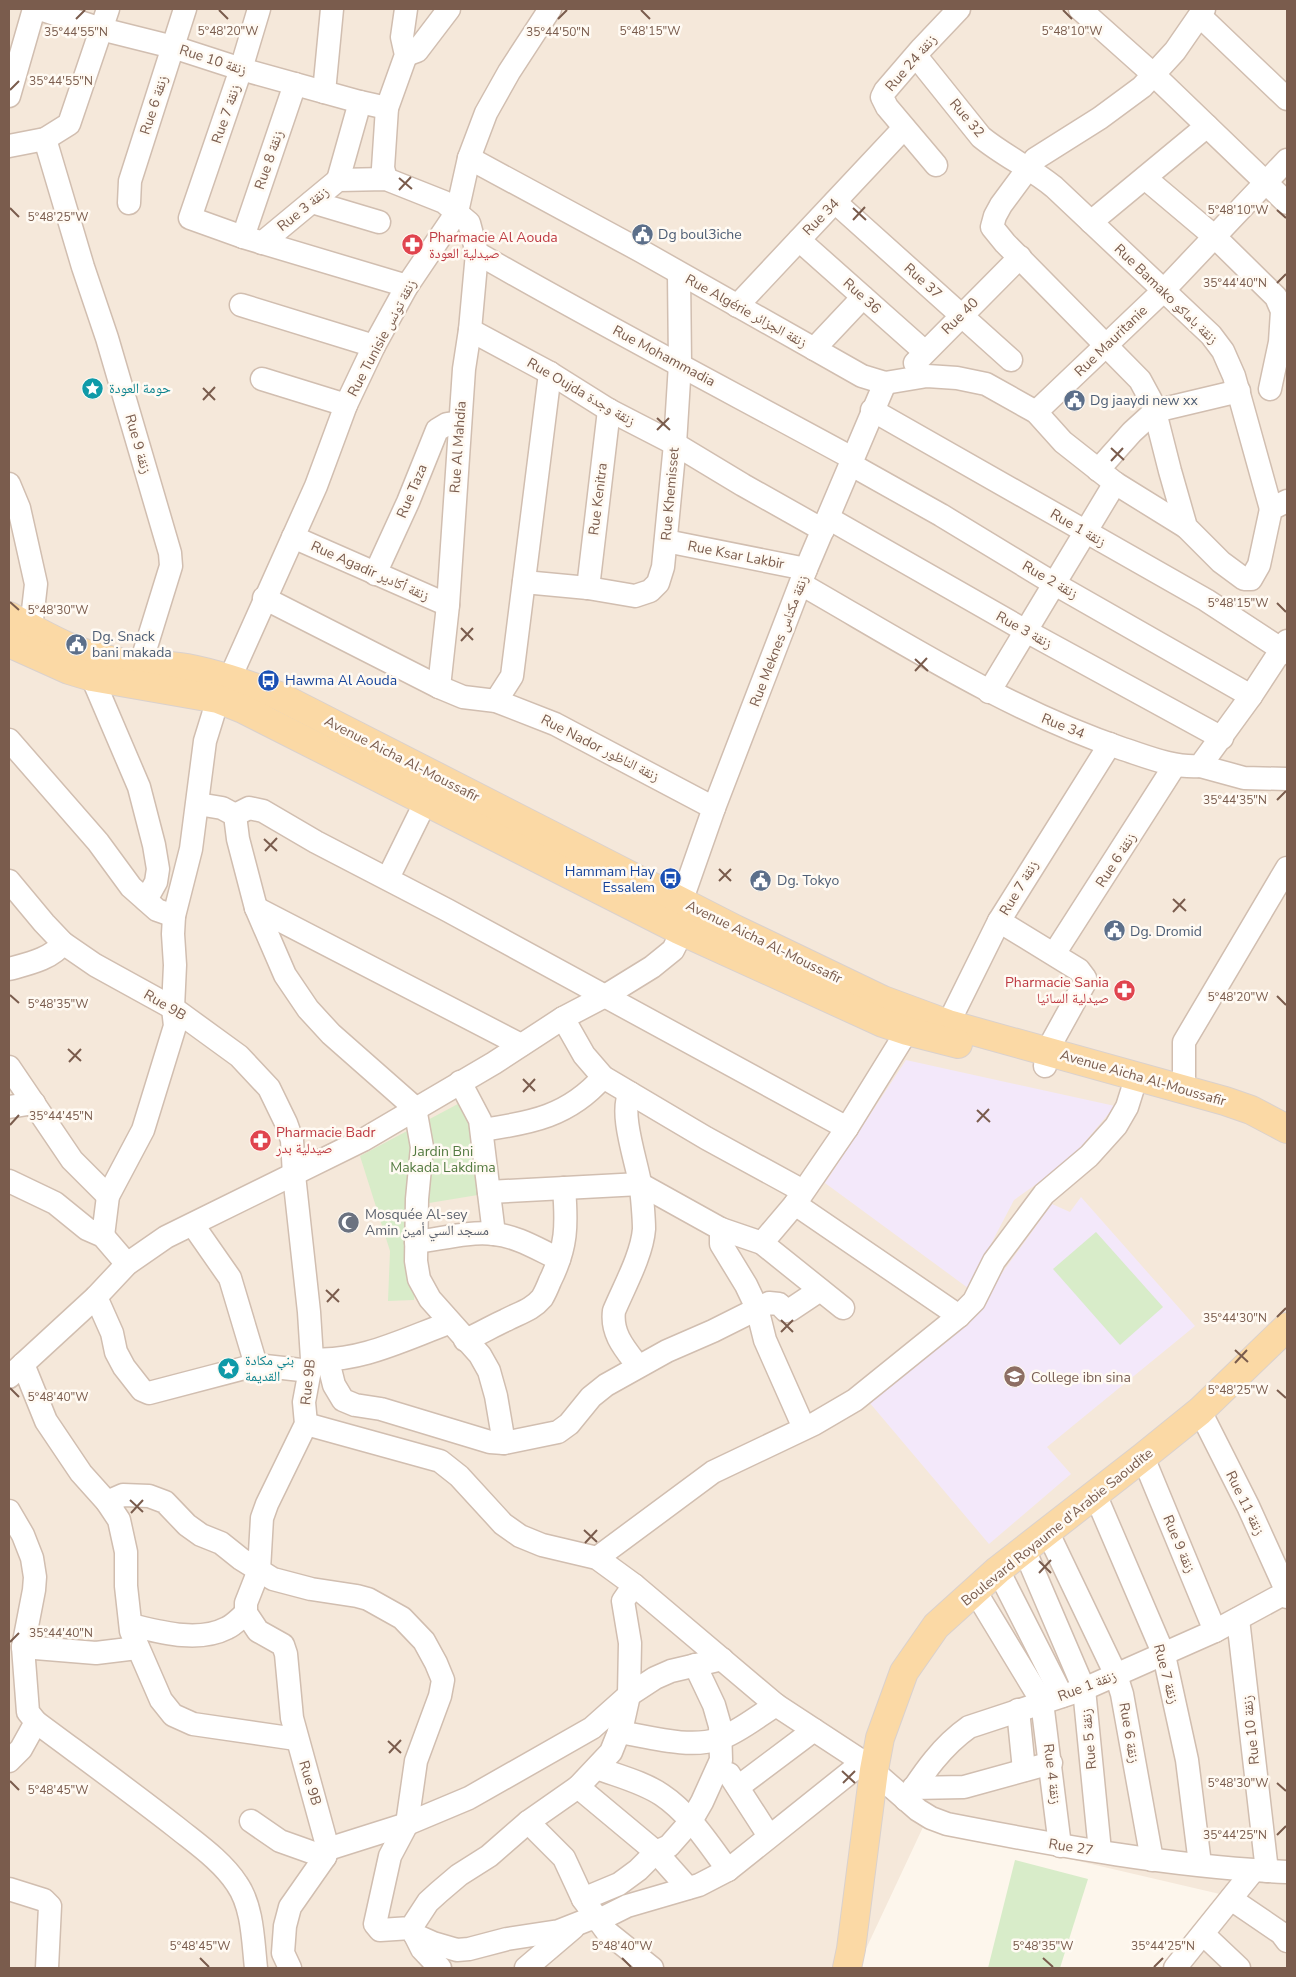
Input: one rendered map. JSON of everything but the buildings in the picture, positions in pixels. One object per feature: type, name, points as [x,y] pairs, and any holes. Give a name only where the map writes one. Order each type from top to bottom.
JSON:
[{"type":"main road","name":"Avenue Aicha Al-Moussafir","points":[[20,622],[51,638],[92,655],[115,661],[186,668],[224,688],[243,709],[680,930],[883,1023],[910,1022],[1046,1059],[1184,1088],[1251,1110],[1287,1129]]},
{"type":"main road","name":"Avenue Aicha Al-Moussafir","points":[[9,643],[69,670],[92,677],[224,688],[279,696],[681,902],[883,1000],[910,1022]]},
{"type":"main road","name":"Avenue Aicha Al-Moussafir","points":[[1046,1059],[1133,1088],[1207,1109],[1244,1124],[1287,1150]]},
{"type":"main road","name":"Boulevard Royaume d'Arabie Saoudite","points":[[847,1968],[851,1949],[868,1766],[904,1672],[936,1626],[998,1570],[1200,1411],[1287,1327]]},
{"type":"street","points":[[9,96],[34,9]]},
{"type":"street","name":"Rue 10 زنقة","points":[[40,9],[105,19],[173,47],[241,69],[387,108]]},
{"type":"street","name":"Rue 6 زنقة","points":[[130,203],[130,181],[185,9]]},
{"type":"street","name":"Rue 7 زنقة","points":[[252,240],[190,218],[241,69],[259,9]]},
{"type":"street","points":[[324,92],[332,9]]},
{"type":"street","points":[[386,179],[383,168],[387,108],[406,55],[402,37],[406,9]]},
{"type":"street","points":[[406,55],[418,51],[449,9]]},
{"type":"street","name":"Rue Tunisie زنقة تونس","points":[[108,1196],[143,1130],[175,1026],[173,1008],[175,965],[172,934],[174,916],[191,849],[198,804],[202,756],[210,722],[264,598],[316,486],[346,406],[374,346],[407,286],[457,212],[469,158],[486,112],[509,72],[550,9]]},
{"type":"street","name":"Rue 24 زنقة","points":[[936,165],[887,107],[882,97],[885,91],[959,9]]},
{"type":"street","points":[[1080,9],[1154,75],[1287,203]]},
{"type":"street","points":[[1186,527],[1155,411],[1140,380],[993,230],[992,221],[1001,205],[1035,159],[1100,118],[1142,87],[1175,51],[1202,13],[1287,99]]},
{"type":"street","points":[[9,146],[45,140],[69,124],[105,19]]},
{"type":"street","name":"Rue 32","points":[[916,56],[981,137],[998,151],[1028,168]]},
{"type":"street","name":"Rue 8 زنقة","points":[[252,240],[294,84]]},
{"type":"street","points":[[338,180],[360,102]]},
{"type":"street","points":[[1091,222],[1207,126]]},
{"type":"street","name":"Rue 34","points":[[737,306],[904,128]]},
{"type":"street","name":"Rue 9 زنقة","points":[[45,140],[83,267],[107,338],[170,553],[171,566],[141,663]]},
{"type":"street","name":"Rue Algérie زنقة الجزائر","points":[[469,158],[862,376],[894,381],[927,376],[975,380],[1012,397],[1036,412],[1063,442],[1107,477],[1186,527],[1221,562],[1244,579],[1250,579],[1259,565],[1279,505]]},
{"type":"street","name":"Rue Mauritanie","points":[[1036,412],[1163,291],[1287,160]]},
{"type":"street","name":"Rue Bamako زنقة باماكو","points":[[1028,168],[1054,187],[1211,335],[1223,351],[1236,381],[1279,505]]},
{"type":"street","points":[[989,692],[1085,532],[1107,477],[1132,432],[1155,411],[1236,381],[1276,383],[1282,311],[1280,304],[1267,287],[1215,237],[1145,178]]},
{"type":"street","name":"Rue 3 زنقة","points":[[252,240],[312,202],[338,180],[386,179],[444,202],[457,212]]},
{"type":"street","points":[[312,202],[380,222]]},
{"type":"street","name":"Rue 37","points":[[835,202],[1011,360]]},
{"type":"street","name":"Rue Al Mahdia","points":[[439,687],[448,605],[464,369],[470,330],[477,253],[469,223],[457,212]]},
{"type":"street","points":[[252,240],[407,286]]},
{"type":"street","name":"Rue 36","points":[[799,240],[925,352]]},
{"type":"street","name":"Rue Mohammadia","points":[[477,253],[566,304],[680,364],[851,461]]},
{"type":"street","name":"Rue 40","points":[[894,381],[1020,257]]},
{"type":"street","name":"Rue Khemisset","points":[[588,588],[635,596],[650,591],[658,583],[663,567],[675,444],[680,364],[679,274]]},
{"type":"street","points":[[814,350],[863,297]]},
{"type":"street","points":[[241,304],[374,346]]},
{"type":"street","name":"Rue Oujda زنقة وجدة","points":[[470,330],[550,373],[609,410],[675,444],[742,485],[825,524]]},
{"type":"street","points":[[496,701],[512,676],[550,373]]},
{"type":"street","points":[[262,379],[346,406]]},
{"type":"street","name":"Rue Meknes زنقة مكناس","points":[[680,930],[681,902],[714,808],[804,576],[872,410],[894,381]]},
{"type":"street","name":"Rue Kenitra","points":[[588,588],[609,410]]},
{"type":"street","name":"Rue 1 زنقة","points":[[872,410],[1285,647]]},
{"type":"street","name":"Rue Taza","points":[[375,574],[408,502],[437,430],[447,424],[460,422]]},
{"type":"street","name":"Rue 2 زنقة","points":[[851,461],[1053,583],[1252,696]]},
{"type":"street","points":[[9,484],[19,508],[36,584],[20,622]]},
{"type":"street","name":"Rue 3 زنقة","points":[[825,524],[1222,738]]},
{"type":"street","name":"Rue Agadir زنقة أكادير","points":[[293,537],[448,605]]},
{"type":"street","name":"Rue Ksar Lakbir","points":[[666,541],[804,576]]},
{"type":"street","name":"Rue 34","points":[[804,576],[989,692],[1034,714],[1110,744],[1175,765],[1200,766]]},
{"type":"street","points":[[524,582],[588,588]]},
{"type":"street","name":"Rue Nador زنقة الناظور","points":[[264,598],[439,687],[463,697],[496,701],[555,724],[714,808]]},
{"type":"street","points":[[1285,647],[1252,696],[1200,766],[1244,778],[1285,776]]},
{"type":"street","points":[[92,677],[139,787],[154,845],[158,869],[156,882],[146,900]]},
{"type":"street","points":[[9,740],[98,842],[131,887],[157,910],[174,916]]},
{"type":"street","name":"Rue 7 زنقة","points":[[946,1032],[999,920],[1110,744]]},
{"type":"street","name":"Rue 6 زنقة","points":[[1054,954],[1175,765]]},
{"type":"street","points":[[388,878],[426,801]]},
{"type":"street","points":[[198,804],[222,808],[235,815]]},
{"type":"street","points":[[235,815],[249,808],[263,811],[316,842],[388,878],[846,1128]]},
{"type":"street","points":[[235,815],[238,839],[256,908],[285,975],[308,1009],[331,1034],[415,1108],[422,1147],[417,1199],[416,1242],[416,1261],[419,1279],[430,1299],[449,1323],[480,1356],[489,1371],[496,1396],[504,1443]]},
{"type":"street","points":[[1184,1088],[1184,1042],[1287,868]]},
{"type":"street","points":[[158,869],[184,873]]},
{"type":"street","name":"Rue 9B","points":[[9,881],[44,924],[63,943],[95,965],[173,1008],[239,1056],[269,1088],[292,1140],[294,1175],[316,1364],[304,1402],[306,1424],[262,1518],[259,1570],[246,1603],[246,1613],[258,1631],[283,1645],[286,1654],[289,1697],[296,1739],[313,1791],[326,1853]]},
{"type":"street","points":[[256,908],[521,1044]]},
{"type":"street","points":[[999,920],[1082,972],[1085,980],[1046,1059]]},
{"type":"street","points":[[296,1739],[199,1726],[173,1715],[161,1700],[131,1631],[123,1533],[119,1520],[107,1502],[82,1473],[46,1421],[16,1371],[96,1297],[127,1264],[166,1237],[363,1140],[563,1018],[605,996],[664,958],[673,950],[680,930]]},
{"type":"street","points":[[9,969],[56,952],[63,943]]},
{"type":"street","points":[[563,1018],[584,1055],[603,1077],[706,1138],[799,1198],[959,1316]]},
{"type":"street","points":[[762,1243],[799,1198],[846,1128],[910,1022]]},
{"type":"street","points":[[9,1067],[72,1160],[108,1196],[103,1236]]},
{"type":"street","points":[[482,1130],[546,1118],[579,1100],[593,1089],[603,1077]]},
{"type":"street","points":[[460,1082],[478,1113],[482,1130],[494,1234]]},
{"type":"street","points":[[306,1424],[440,1461],[459,1476],[503,1524],[520,1536],[542,1545],[597,1558],[713,1472],[804,1428],[855,1400],[959,1316],[974,1301],[994,1261],[1044,1194],[1089,1156],[1116,1126],[1127,1107],[1133,1088]]},
{"type":"street","points":[[630,1093],[625,1101],[630,1143],[640,1184],[644,1227],[641,1244],[614,1312],[612,1322],[617,1336],[638,1366]]},
{"type":"street","points":[[9,1107],[34,1104]]},
{"type":"street","points":[[9,1181],[55,1203],[87,1229],[103,1236],[127,1264]]},
{"type":"street","points":[[489,1192],[640,1184],[721,1229],[762,1243],[843,1308]]},
{"type":"street","points":[[465,1340],[528,1310],[542,1297],[564,1245],[566,1218],[564,1188]]},
{"type":"street","points":[[193,1225],[230,1278],[256,1365]]},
{"type":"street","points":[[721,1229],[720,1244],[746,1285],[757,1308],[765,1340],[804,1428]]},
{"type":"street","points":[[416,1242],[459,1236],[494,1234],[528,1244],[559,1259]]},
{"type":"street","points":[[316,1364],[343,1400],[355,1405],[381,1409],[490,1442],[504,1443],[558,1432],[569,1424],[599,1390],[638,1366],[681,1344],[714,1331],[757,1308],[776,1304],[786,1311],[790,1310],[820,1290]]},
{"type":"street","points":[[96,1297],[112,1333],[116,1352],[124,1367],[142,1390],[149,1394],[256,1365],[316,1364],[370,1352],[449,1323]]},
{"type":"street","name":"Rue 11 زنقة","points":[[1200,1411],[1248,1506],[1287,1592],[1287,1597]]},
{"type":"street","name":"Rue 9 زنقة","points":[[1143,1457],[1215,1631]]},
{"type":"street","name":"Rue 7 زنقة","points":[[1096,1494],[1164,1655],[1186,1760],[1200,1864]]},
{"type":"street","points":[[107,1502],[123,1495],[149,1496],[165,1502],[187,1525],[201,1535],[221,1542],[241,1559],[273,1579],[368,1599],[402,1618],[424,1641],[443,1680],[440,1696],[416,1761],[407,1824],[390,1856],[375,1924],[376,1928],[380,1930],[413,1931],[457,1950],[560,1931],[596,1918],[605,1917],[627,1906],[699,1885],[728,1870],[769,1836],[868,1766]]},
{"type":"street","points":[[9,1511],[23,1535],[32,1558],[35,1577],[22,1647],[24,1717],[21,1749],[9,1762]]},
{"type":"street","name":"Rue 6 زنقة","points":[[1047,1531],[1116,1675],[1122,1694],[1152,1860]]},
{"type":"street","name":"Rue 5 زنقة","points":[[1024,1549],[1084,1689],[1100,1851]]},
{"type":"street","name":"Rue 27","points":[[597,1558],[634,1585],[776,1705],[910,1794],[931,1818],[947,1824],[1060,1846],[1152,1860],[1269,1872]]},
{"type":"street","points":[[998,1570],[1048,1698]]},
{"type":"street","points":[[413,1931],[428,1902],[439,1892],[458,1875],[489,1856],[528,1822],[578,1787],[611,1752],[619,1732],[629,1695],[630,1643],[623,1601],[634,1585]]},
{"type":"street","name":"Rue 4 زنقة","points":[[975,1591],[1048,1698],[1051,1763],[1060,1846]]},
{"type":"street","name":"Rue 1 زنقة","points":[[910,1794],[927,1768],[956,1736],[969,1727],[1048,1698],[1084,1689],[1215,1631],[1287,1592]]},
{"type":"street","points":[[131,1625],[161,1632],[192,1636],[227,1628],[246,1613]]},
{"type":"street","name":"Rue 10 زنقة","points":[[1238,1619],[1269,1872]]},
{"type":"street","points":[[22,1647],[96,1653],[137,1648]]},
{"type":"street","points":[[251,1821],[280,1841],[326,1853],[407,1824],[469,1798],[592,1728],[629,1695],[655,1678],[671,1671],[722,1659]]},
{"type":"street","points":[[583,1899],[619,1884],[638,1870],[656,1852],[673,1843],[691,1821],[720,1749],[720,1726],[714,1705],[696,1665]]},
{"type":"street","points":[[619,1732],[720,1749],[776,1705]]},
{"type":"street","points":[[1018,1710],[1024,1770]]},
{"type":"street","points":[[24,1717],[149,1806],[206,1851],[237,1884],[245,1899],[249,1915],[256,1968]]},
{"type":"street","points":[[738,1787],[814,1730]]},
{"type":"street","points":[[720,1749],[738,1787],[769,1836]]},
{"type":"street","points":[[910,1794],[964,1787],[1051,1763]]},
{"type":"street","points":[[597,1768],[653,1790],[667,1799],[691,1821],[728,1870]]},
{"type":"street","points":[[578,1787],[656,1852],[688,1888]]},
{"type":"street","points":[[528,1822],[564,1858],[583,1899],[612,1937],[652,1968]]},
{"type":"street","points":[[290,1968],[283,1953],[285,1926],[290,1907],[326,1853]]},
{"type":"street","points":[[1175,1968],[1231,1899],[1269,1872]]},
{"type":"street","points":[[9,1889],[44,1900],[50,1906],[47,1968]]},
{"type":"street","points":[[1231,1899],[1281,1933],[1287,1941]]},
{"type":"street","points":[[526,1968],[576,1926]]},
{"type":"street","points":[[413,1931],[422,1949],[440,1968]]},
{"type":"street","points":[[1203,1934],[1239,1968]]},
{"type":"shaded area","points":[[9,9],[1287,9],[1287,1968],[1183,1968],[1237,1898],[924,1825],[857,1968],[9,1968]]},
{"type":"shaded area","points":[[906,1060],[1115,1106],[1069,1161],[1014,1200],[968,1288],[825,1183]]},
{"type":"shaded area","name":"College ibn sina","points":[[1081,1197],[1195,1326],[1047,1447],[1071,1474],[989,1544],[869,1402],[986,1295],[1052,1204],[1070,1212]]},
{"type":"green space","name":"Jardin Bni Makada Lakdima","points":[[471,1097],[496,1192],[423,1204],[414,1300],[388,1301],[390,1251],[360,1156]]},
{"type":"green space","points":[[1096,1232],[1163,1307],[1120,1345],[1053,1269]]},
{"type":"green space","points":[[1015,1860],[1088,1879],[1060,1968],[988,1968]]},
{"type":"place","name":"Dg boul3iche","points":[[642,234]]},
{"type":"place","name":"Pharmacie Al Aouda صيدلية العودة","points":[[413,245]]},
{"type":"place","name":"حومة العودة","points":[[93,388]]},
{"type":"place","name":"Dg jaaydi new xx","points":[[1074,400]]},
{"type":"place","name":"Dg. Snack bani makada","points":[[76,644]]},
{"type":"place","name":"Hawma Al Aouda","points":[[269,680]]},
{"type":"place","name":"Hammam Hay Essalem","points":[[671,879]]},
{"type":"place","name":"Dg. Tokyo","points":[[761,880]]},
{"type":"place","name":"Dg. Dromid","points":[[1114,931]]},
{"type":"place","name":"Pharmacie Sania صيدلية السانيا","points":[[1125,990]]},
{"type":"place","name":"Pharmacie Badr صيدلية بدر","points":[[260,1140]]},
{"type":"place","name":"Mosquée Al-sey Amin مسجد السي أمين","points":[[349,1222]]},
{"type":"place","name":"بني مكادة القديمة","points":[[229,1368]]},
{"type":"place","name":"College ibn sina","points":[[1015,1377]]}]
